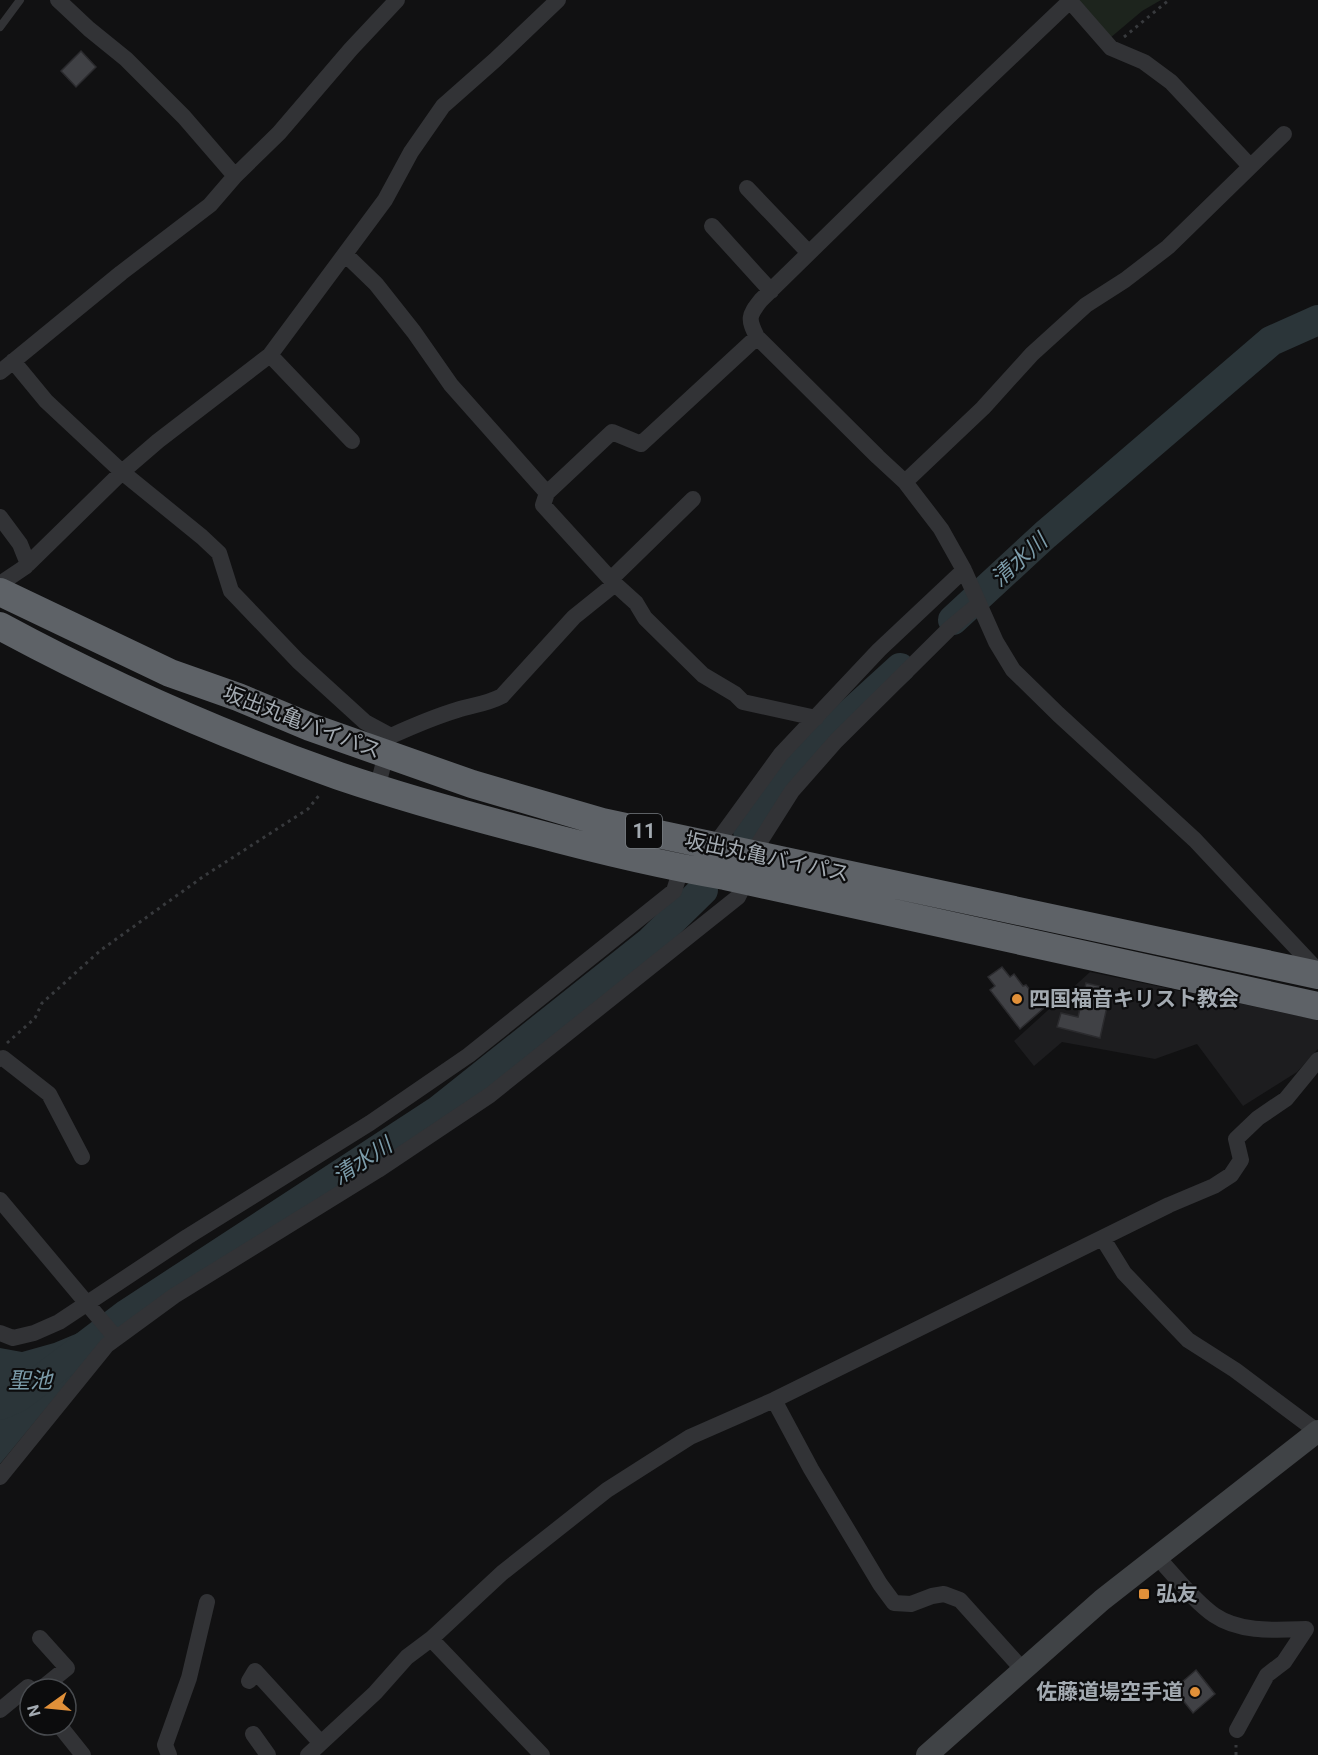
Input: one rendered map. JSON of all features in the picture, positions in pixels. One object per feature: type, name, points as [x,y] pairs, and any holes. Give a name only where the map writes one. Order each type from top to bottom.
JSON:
[{"type":"highway","name":"坂出丸亀バイパス","points":[[0,592],[170,673],[238,697],[310,728],[388,745],[472,784],[602,822],[1318,973]]},
{"type":"highway","name":"坂出丸亀バイパス","points":[[0,626],[93,674],[190,718],[338,776],[457,813],[596,849],[1318,1006]]},
{"type":"street","points":[[58,0],[126,59],[184,117],[235,176]]},
{"type":"street","points":[[388,745],[298,661],[231,591],[219,553],[122,472],[7,366],[121,273],[210,205],[235,176],[279,133],[351,49],[397,0]]},
{"type":"street","points":[[0,584],[28,564],[122,472],[158,441],[270,355],[385,200],[411,152],[443,106],[558,0]]},
{"type":"street","points":[[1250,166],[1171,82],[1144,62],[1112,48],[1069,1],[771,291],[751,312],[751,324],[757,337],[905,482],[941,529],[964,570],[996,642],[1013,670],[1195,840],[1318,973]]},
{"type":"street","points":[[905,482],[983,408],[1032,354],[1086,305],[1125,280],[1168,247],[1284,134]]},
{"type":"street","points":[[747,188],[809,253]]},
{"type":"street","points":[[712,226],[771,291]]},
{"type":"street","points":[[346,255],[376,285],[414,332],[451,385],[547,494]]},
{"type":"street","points":[[757,337],[641,444],[612,432],[547,494],[543,505],[636,603],[645,618],[703,675],[735,694],[743,702],[816,718]]},
{"type":"street","points":[[270,355],[352,441]]},
{"type":"street","points":[[377,789],[388,745],[427,719],[461,708],[489,703],[502,696],[574,617],[613,581],[693,499]]},
{"type":"street","points":[[0,517],[20,544],[28,564]]},
{"type":"street","points":[[714,846],[781,754],[879,650],[964,570]]},
{"type":"street","points":[[752,854],[792,791],[836,741],[949,629],[979,604]]},
{"type":"street","points":[[0,1333],[13,1338],[34,1334],[59,1322],[197,1231],[370,1123],[469,1055],[674,891],[681,868]]},
{"type":"street","points":[[0,1477],[107,1345],[174,1296],[378,1170],[490,1095],[738,897],[746,881]]},
{"type":"street","points":[[1,1058],[49,1094],[82,1157]]},
{"type":"street","points":[[308,1755],[375,1693],[407,1657],[431,1639],[502,1573],[607,1490],[690,1437],[774,1400],[1231,1176],[1241,1160],[1236,1139],[1258,1118],[1286,1099],[1318,1060]]},
{"type":"street","points":[[0,1200],[116,1338]]},
{"type":"street","points":[[927,1755],[1102,1600],[1318,1432],[1235,1370],[1188,1340],[1124,1273],[1103,1239]]},
{"type":"street","points":[[774,1400],[811,1469],[880,1584],[894,1603],[910,1604],[944,1594],[960,1600],[1024,1671]]},
{"type":"street","points":[[1158,1558],[1215,1616],[1248,1628],[1306,1629],[1284,1662],[1267,1675],[1237,1730]]},
{"type":"street","points":[[169,1755],[165,1745],[189,1678],[207,1602]]},
{"type":"street","points":[[40,1638],[67,1668],[55,1677]]},
{"type":"street","points":[[431,1639],[542,1755]]},
{"type":"street","points":[[249,1681],[255,1671],[320,1742]]},
{"type":"street","points":[[0,1710],[18,1695]]},
{"type":"street","points":[[254,1734],[268,1755]]},
{"type":"street","points":[[69,1737],[83,1755]]},
{"type":"lane","points":[[0,27],[20,0]]},
{"type":"path","points":[[1112,48],[1169,0]]},
{"type":"path","points":[[1,1058],[4,1045],[25,1029],[42,1003],[59,989],[77,969],[204,876],[308,809],[324,788]]},
{"type":"shaded area","points":[[1073,0],[1161,0],[1142,11],[1110,38]]},
{"type":"shaded area","points":[[1090,972],[1318,1020],[1318,1049],[1297,1072],[1243,1106],[1197,1044],[1155,1059],[1062,1042],[1034,1066],[1014,1041]]},
{"type":"water","name":"聖池","points":[[78,1333],[96,1353],[72,1377],[0,1464],[0,1348],[22,1352]]},
{"type":"building","points":[[81,51],[96,67],[76,87],[61,71]]},
{"type":"building","name":"四国福音キリスト教会","points":[[1002,967],[1010,977],[1014,974],[1023,986],[1026,985],[1044,1008],[1020,1029],[990,990],[995,986],[988,977]]},
{"type":"building","points":[[1086,983],[1111,989],[1100,1038],[1057,1027],[1061,1013],[1078,1017]]},
{"type":"building","name":"佐藤道場空手道","points":[[1196,1670],[1215,1694],[1193,1713],[1174,1689]]},
{"type":"waterway","name":"清水川","points":[[953,620],[1045,535],[1271,341],[1318,320]]},
{"type":"waterway","name":"清水川","points":[[748,831],[809,751],[900,668]]},
{"type":"waterway","name":"清水川","points":[[0,1405],[18,1397],[127,1314],[439,1110],[650,942],[703,890]]},
{"type":"place","name":"四国福音キリスト教会","points":[[1017,999]]},
{"type":"place","name":"弘友","points":[[1144,1594]]},
{"type":"place","name":"佐藤道場空手道","points":[[1195,1692]]}]
